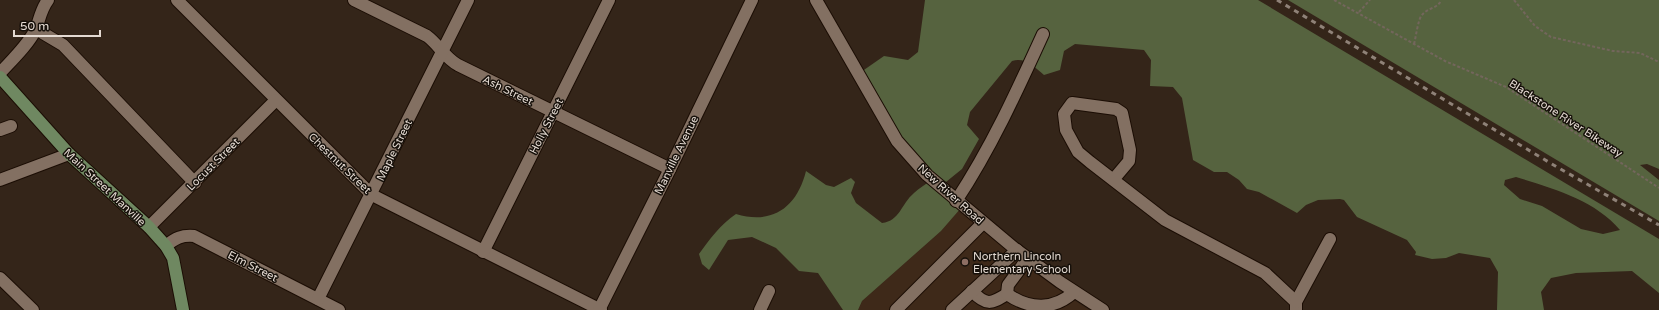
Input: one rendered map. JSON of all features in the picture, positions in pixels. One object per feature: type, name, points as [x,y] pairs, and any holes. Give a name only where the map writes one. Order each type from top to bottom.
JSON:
[{"type":"main road","name":"Main Street Manville","points":[[0,78],[69,154],[149,227],[166,246],[172,258],[183,310]]},
{"type":"street","points":[[0,73],[36,29],[41,10],[48,0]]},
{"type":"street","name":"Chestnut Street","points":[[177,0],[372,195],[600,310]]},
{"type":"street","name":"Ash Street","points":[[354,0],[427,36],[436,42],[448,59],[458,65],[670,169]]},
{"type":"street","name":"Maple Street","points":[[318,299],[372,195],[468,0]]},
{"type":"street","name":"Holly Street","points":[[483,252],[609,0]]},
{"type":"street","name":"Manville Avenue","points":[[600,310],[752,0]]},
{"type":"street","name":"New River Road","points":[[816,0],[897,141],[927,175],[956,201],[1028,258],[1074,292],[1103,310]]},
{"type":"street","points":[[36,29],[63,44],[195,183]]},
{"type":"street","points":[[956,201],[1000,128],[1043,34]]},
{"type":"street","name":"Locust Street","points":[[149,227],[195,183],[276,100]]},
{"type":"street","points":[[1113,180],[1129,160],[1130,150],[1126,122],[1122,113],[1116,109],[1072,103],[1064,114],[1066,130],[1078,152],[1113,180],[1165,220],[1266,273],[1296,306],[1330,239]]},
{"type":"street","points":[[0,180],[69,154]]},
{"type":"street","points":[[896,310],[983,223]]},
{"type":"street","name":"Elm Street","points":[[166,246],[176,238],[186,235],[194,236],[340,310]]},
{"type":"street","points":[[952,310],[1018,250]]},
{"type":"street","points":[[1007,294],[1008,285],[1028,258]]},
{"type":"street","points":[[0,278],[33,310]]},
{"type":"street","points":[[760,310],[769,291]]},
{"type":"street","points":[[972,291],[980,300],[986,302],[994,302],[1007,294]]},
{"type":"street","points":[[1007,294],[1023,304],[1042,309],[1051,308],[1066,300],[1074,292]]},
{"type":"path","name":"Blackstone River Bikeway","points":[[1334,0],[1444,61],[1506,87],[1659,188]]},
{"type":"path","points":[[1358,12],[1370,0]]},
{"type":"path","points":[[1414,44],[1420,17],[1428,9],[1438,5],[1441,0]]},
{"type":"path","points":[[1514,0],[1534,26],[1551,37],[1613,51],[1640,53],[1659,62]]},
{"type":"shaded area","name":"Northern Lincoln Elementary School","points":[[958,211],[1063,293],[1089,310],[858,310],[862,301],[941,231]]},
{"type":"green space","points":[[925,0],[1258,0],[1659,239],[1659,293],[1632,271],[1576,273],[1551,278],[1541,292],[1544,310],[1497,310],[1498,272],[1490,258],[1459,253],[1446,258],[1432,259],[1415,255],[1416,252],[1407,240],[1357,217],[1344,200],[1318,200],[1306,205],[1297,213],[1259,192],[1247,189],[1239,180],[1227,172],[1214,172],[1193,160],[1182,98],[1173,87],[1150,86],[1151,60],[1144,50],[1075,44],[1064,51],[1060,70],[1044,75],[1033,66],[1022,60],[1012,61],[970,112],[967,125],[979,139],[962,169],[941,186],[961,208],[941,231],[862,301],[858,310],[843,310],[818,273],[799,271],[776,248],[752,237],[728,240],[709,270],[702,264],[699,254],[725,222],[736,214],[749,217],[761,217],[772,215],[782,210],[790,203],[796,194],[802,184],[806,171],[826,185],[834,187],[851,178],[855,182],[851,193],[856,203],[882,223],[888,222],[897,216],[910,197],[918,189],[932,180],[900,140],[861,72],[884,56],[908,60],[918,52]],"holes":[[[1516,177],[1572,196],[1586,203],[1610,220],[1620,230],[1603,234],[1581,229],[1542,206],[1520,199],[1504,185],[1505,180]]]},
{"type":"green space","points":[[1288,0],[1659,0],[1659,169],[1647,164],[1640,165],[1659,180],[1659,221]]},
{"type":"railway","points":[[1277,0],[1557,167],[1659,225]]},
{"type":"place","name":"Northern Lincoln Elementary School","points":[[965,262]]}]
